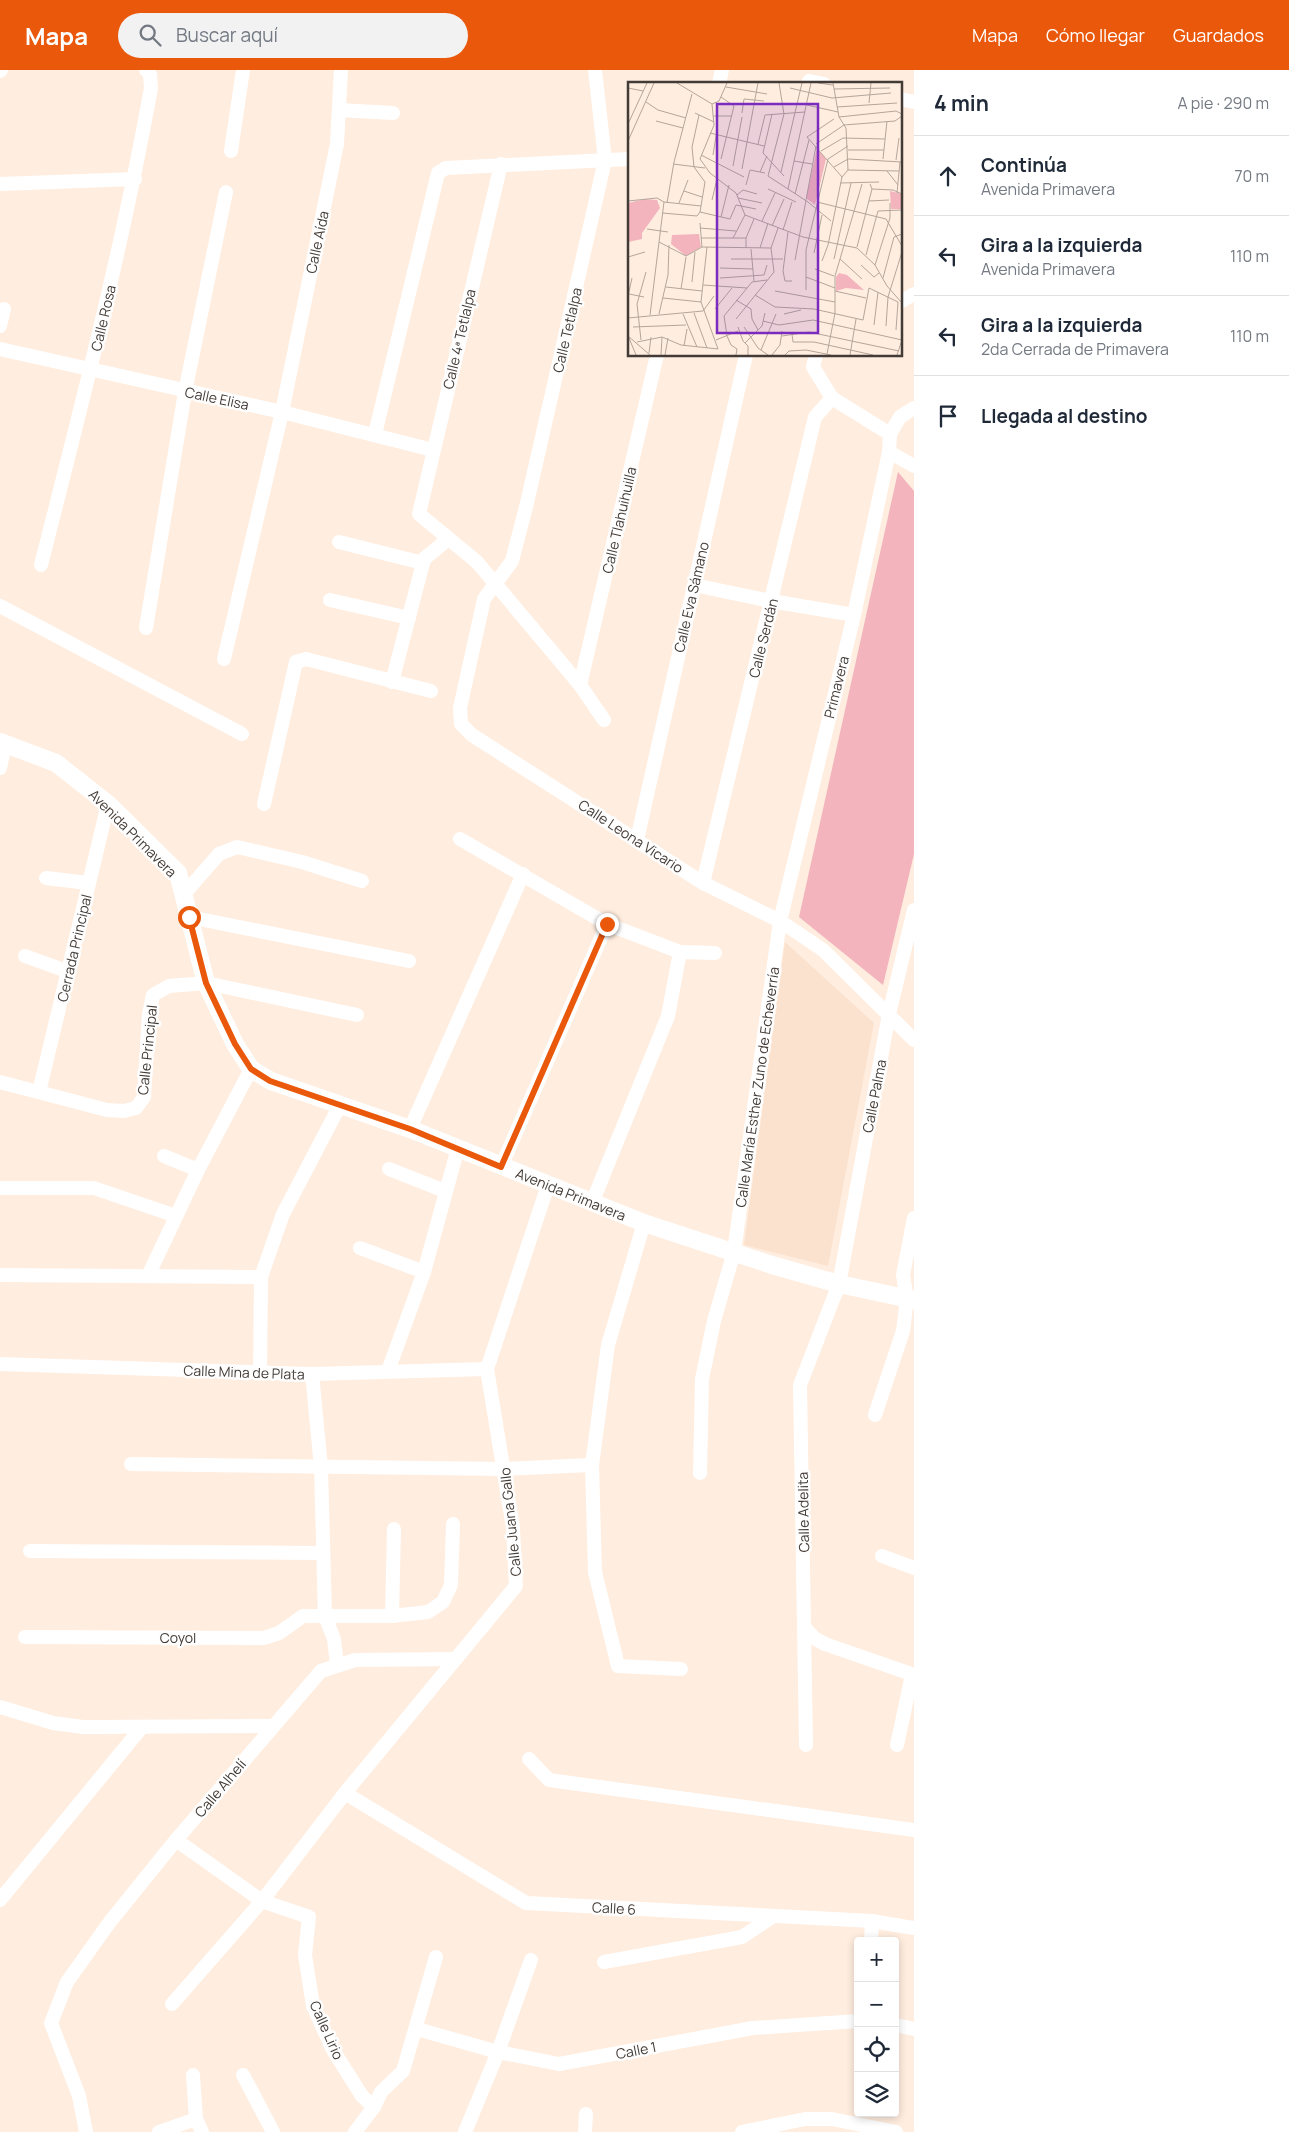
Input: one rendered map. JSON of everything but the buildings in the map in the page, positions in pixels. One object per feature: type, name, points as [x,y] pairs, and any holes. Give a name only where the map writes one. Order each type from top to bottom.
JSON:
[{"type":"street","name":"Calle Rosa","points":[[41,566],[91,370],[135,178],[151,88],[150,74],[146,70]]},
{"type":"street","points":[[231,151],[243,70]]},
{"type":"street","name":"Calle Aída","points":[[224,660],[282,412],[337,144],[341,70]]},
{"type":"street","name":"Calle Tetlalpa","points":[[494,582],[512,561],[527,503],[605,160],[595,70]]},
{"type":"street","points":[[340,110],[393,113]]},
{"type":"street","points":[[375,434],[438,172],[446,168],[501,164],[628,159]]},
{"type":"street","name":"Calle 4ª Tetlalpa","points":[[448,539],[419,514],[501,164]]},
{"type":"street","points":[[0,184],[135,178]]},
{"type":"street","points":[[146,628],[185,392],[226,192]]},
{"type":"street","points":[[902,301],[914,294]]},
{"type":"street","points":[[0,326],[4,309]]},
{"type":"street","name":"Calle Elisa","points":[[0,349],[185,392],[282,412],[433,450]]},
{"type":"street","name":"Calle Tlahuihuilla","points":[[580,685],[657,356]]},
{"type":"street","name":"Calle Eva Sámano","points":[[637,840],[746,356]]},
{"type":"street","points":[[816,356],[813,367],[832,398],[890,434],[900,417],[914,408]]},
{"type":"street","name":"Calle Serdán","points":[[703,883],[815,417],[832,398]]},
{"type":"street","name":"Primavera","points":[[780,921],[854,615],[889,452],[890,434]]},
{"type":"street","points":[[889,452],[914,466]]},
{"type":"street","points":[[392,682],[423,563],[448,539],[477,562],[580,685],[604,720]]},
{"type":"street","points":[[339,542],[423,563]]},
{"type":"street","name":"Calle Leona Vicario","points":[[494,582],[484,599],[460,708],[461,724],[472,735],[703,883],[780,921],[823,950],[914,1040]]},
{"type":"street","points":[[694,585],[771,602],[854,615]]},
{"type":"street","points":[[330,600],[409,618]]},
{"type":"street","points":[[0,606],[242,734]]},
{"type":"street","points":[[264,804],[296,662],[306,659],[392,682],[431,690]]},
{"type":"street","points":[[0,768],[3,744]]},
{"type":"street","name":"Avenida Primavera","points":[[3,744],[56,762],[108,804],[178,873],[185,893],[189,917],[206,983],[235,1044],[251,1069],[270,1081],[410,1129],[644,1223],[838,1284],[911,1299]]},
{"type":"street","name":"Cerrada Principal","points":[[39,1092],[108,804]]},
{"type":"street","points":[[460,838],[607,924],[680,952],[715,953]]},
{"type":"street","points":[[185,893],[219,854],[237,847],[302,862],[362,881]]},
{"type":"street","points":[[410,1129],[523,874]]},
{"type":"street","points":[[46,878],[88,883]]},
{"type":"street","name":"Calle Palma","points":[[838,1284],[889,1014],[909,952],[914,910]]},
{"type":"street","points":[[189,917],[409,961]]},
{"type":"street","name":"Calle María Esther Zuno de Echeverría","points":[[700,1473],[702,1379],[714,1321],[734,1252],[780,921]]},
{"type":"street","points":[[501,1167],[607,924]]},
{"type":"street","points":[[592,1203],[668,1016],[680,952]]},
{"type":"street","points":[[25,956],[69,972]]},
{"type":"street","points":[[206,983],[357,1015]]},
{"type":"street","name":"Calle Principal","points":[[0,1082],[107,1110],[124,1111],[136,1108],[144,1097],[149,1014],[153,996],[169,986],[206,983]]},
{"type":"street","points":[[148,1276],[198,1170],[251,1069]]},
{"type":"street","points":[[260,1373],[261,1277],[283,1214],[340,1105]]},
{"type":"street","points":[[388,1371],[424,1272],[458,1148]]},
{"type":"street","points":[[164,1156],[198,1170]]},
{"type":"street","points":[[389,1169],[445,1191]]},
{"type":"street","name":"Calle Juana Gallo","points":[[172,2004],[262,1901],[345,1793],[516,1586],[513,1528],[505,1469],[487,1369],[548,1185]]},
{"type":"street","points":[[0,1188],[94,1188],[176,1216]]},
{"type":"street","points":[[875,1415],[903,1331],[911,1299],[903,1275],[914,1218]]},
{"type":"street","points":[[644,1223],[608,1345],[592,1465],[595,1572],[618,1666],[681,1669]]},
{"type":"street","points":[[360,1248],[424,1272]]},
{"type":"street","points":[[0,1275],[261,1277]]},
{"type":"street","name":"Calle Adelita","points":[[806,1745],[806,1629],[800,1385],[838,1284]]},
{"type":"street","name":"Calle Mina de Plata","points":[[0,1364],[312,1374],[487,1369]]},
{"type":"street","points":[[312,1374],[322,1468],[325,1616],[334,1639],[337,1664]]},
{"type":"street","points":[[131,1464],[505,1469],[592,1465]]},
{"type":"street","name":"Coyol","points":[[25,1637],[264,1638],[279,1634],[303,1616],[392,1616],[428,1612],[443,1602],[450,1585],[453,1524]]},
{"type":"street","points":[[392,1616],[394,1529]]},
{"type":"street","points":[[30,1551],[323,1553]]},
{"type":"street","points":[[882,1556],[914,1568]]},
{"type":"street","points":[[806,1629],[814,1638],[825,1644],[913,1675],[897,1745]]},
{"type":"street","name":"Calle Alhelí","points":[[86,2132],[79,2096],[51,2023],[68,1982],[109,1923],[176,1840],[321,1671],[337,1664],[355,1660],[456,1659]]},
{"type":"street","points":[[0,1707],[53,1723],[83,1727],[273,1726]]},
{"type":"street","points":[[0,1900],[142,1728]]},
{"type":"street","points":[[529,1759],[549,1780],[914,1830]]},
{"type":"street","name":"Calle 6","points":[[345,1793],[526,1903],[872,1921],[914,1928]]},
{"type":"street","name":"Calle Lirio","points":[[176,1840],[262,1901],[309,1917],[305,1955],[313,2006],[333,2050],[362,2096],[374,2107]]},
{"type":"street","points":[[604,1962],[742,1937],[772,1917]]},
{"type":"street","points":[[871,1937],[872,1921]]},
{"type":"street","points":[[355,2132],[374,2107],[381,2092],[403,2071],[417,2029],[436,1957]]},
{"type":"street","points":[[465,2132],[498,2052],[531,1960]]},
{"type":"street","name":"Calle 1","points":[[417,2029],[498,2052],[559,2064],[753,2028],[854,2020]]},
{"type":"street","points":[[899,2026],[914,2029]]},
{"type":"street","points":[[159,2132],[199,2126],[193,2075]]},
{"type":"street","points":[[243,2075],[272,2132]]},
{"type":"street","points":[[585,2132],[586,2114]]},
{"type":"street","points":[[742,2132],[805,2119],[832,2119],[896,2132]]},
{"type":"shaded area","points":[[898,472],[914,491],[914,854],[883,985],[799,917]]},
{"type":"shaded area","points":[[785,942],[874,1023],[828,1266],[744,1245]]},
{"type":"route","points":[[189,917],[206,983],[235,1044],[251,1069],[270,1081],[410,1129],[501,1167],[607,924]]}]
